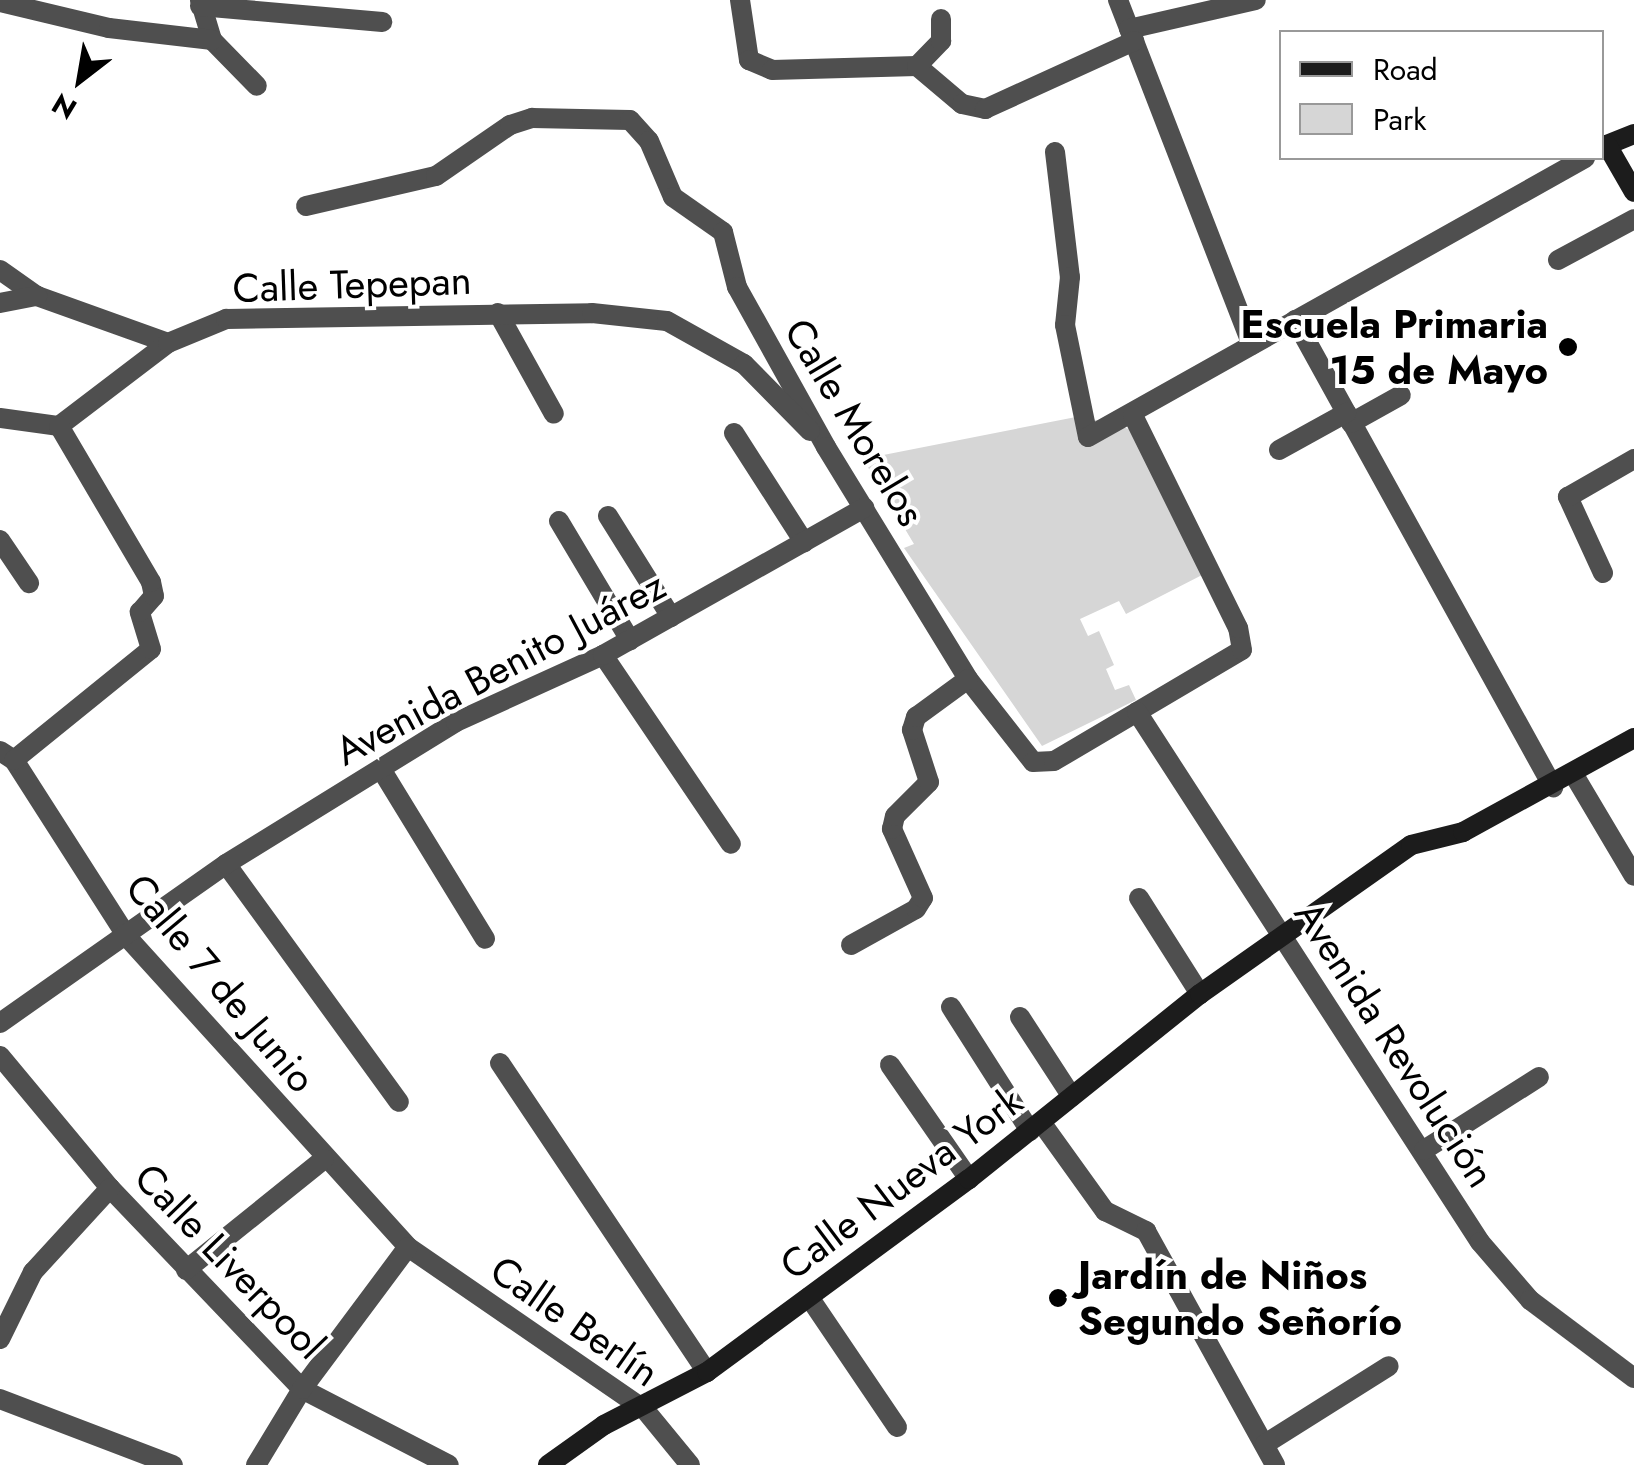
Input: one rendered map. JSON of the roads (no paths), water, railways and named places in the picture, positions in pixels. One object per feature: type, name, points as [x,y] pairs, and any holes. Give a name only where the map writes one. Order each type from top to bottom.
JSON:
[{"type":"street","points":[[740,0],[749,60],[772,70],[917,66],[962,104],[985,109],[1131,35],[1256,0]]},
{"type":"street","points":[[1118,0],[1252,346]]},
{"type":"street","points":[[0,2],[109,28],[212,40]]},
{"type":"street","points":[[257,86],[212,40],[200,3],[382,22]]},
{"type":"street","points":[[917,66],[942,41],[941,18]]},
{"type":"street","name":"Calle Morelos","points":[[306,206],[436,176],[510,125],[532,118],[630,120],[649,141],[673,198],[723,232],[737,288],[826,447],[968,678],[1034,762],[1054,761],[1137,712]]},
{"type":"street","points":[[1634,134],[1604,146],[1634,192]]},
{"type":"street","points":[[1055,152],[1070,277],[1064,326],[1088,437],[1133,416],[1294,320],[1580,160]]},
{"type":"street","points":[[1558,260],[1634,219]]},
{"type":"street","points":[[0,270],[37,296],[168,343]]},
{"type":"street","points":[[0,304],[37,296]]},
{"type":"street","points":[[498,313],[554,414]]},
{"type":"street","name":"Calle Tepepan","points":[[59,426],[168,343],[226,319],[498,313],[666,321],[744,364],[826,447]]},
{"type":"street","points":[[1294,320],[1553,787]]},
{"type":"street","points":[[1279,450],[1401,395]]},
{"type":"street","points":[[1133,416],[1238,628],[1242,650],[1137,712]]},
{"type":"street","points":[[0,418],[59,426],[151,582],[154,596],[140,622],[151,649],[7,755]]},
{"type":"street","points":[[734,434],[804,542]]},
{"type":"street","points":[[1603,572],[1568,497],[1634,459]]},
{"type":"street","name":"Avenida Benito Juárez","points":[[0,1023],[128,938],[226,864],[456,722],[602,655],[864,508]]},
{"type":"street","points":[[608,516],[670,617]]},
{"type":"street","points":[[560,521],[630,640]]},
{"type":"street","points":[[0,540],[28,583]]},
{"type":"street","points":[[602,655],[731,844]]},
{"type":"street","points":[[850,945],[916,909],[923,898],[892,830],[895,816],[929,782],[912,730],[916,717],[968,678]]},
{"type":"street","name":"Avenida Revolución","points":[[1137,712],[1480,1242],[1530,1300],[1634,1378]]},
{"type":"street","name":"Calle Nueva York","points":[[548,1465],[604,1425],[644,1410],[707,1372],[970,1180],[1200,994],[1411,845],[1463,832],[1553,787],[1634,738]]},
{"type":"street","name":"Calle 7 de Junio","points":[[7,755],[128,938],[324,1159],[408,1247]]},
{"type":"street","points":[[380,769],[485,939]]},
{"type":"street","points":[[1574,774],[1634,876]]},
{"type":"street","points":[[226,864],[400,1102]]},
{"type":"street","points":[[1139,898],[1200,994]]},
{"type":"street","points":[[951,1007],[1036,1126],[1105,1211],[1146,1231],[1276,1465]]},
{"type":"street","points":[[1020,1017],[1072,1097]]},
{"type":"street","name":"Calle Liverpool","points":[[0,1056],[110,1188],[302,1389],[449,1465]]},
{"type":"street","points":[[500,1062],[707,1372]]},
{"type":"street","points":[[890,1065],[970,1180]]},
{"type":"street","points":[[1424,1150],[1539,1077]]},
{"type":"street","points":[[186,1270],[324,1159]]},
{"type":"street","points":[[0,1339],[33,1272],[110,1188]]},
{"type":"street","points":[[256,1465],[302,1389],[408,1247]]},
{"type":"street","name":"Calle Berlín","points":[[408,1247],[644,1410],[690,1465]]},
{"type":"street","points":[[809,1297],[897,1427]]},
{"type":"street","points":[[1265,1444],[1389,1366]]},
{"type":"street","points":[[0,1399],[173,1465]]},
{"type":"place","name":"Escuela Primaria 15 de Mayo","points":[[1568,347]]},
{"type":"place","name":"Jardín de Niños Segundo Señorío","points":[[1058,1298]]}]
